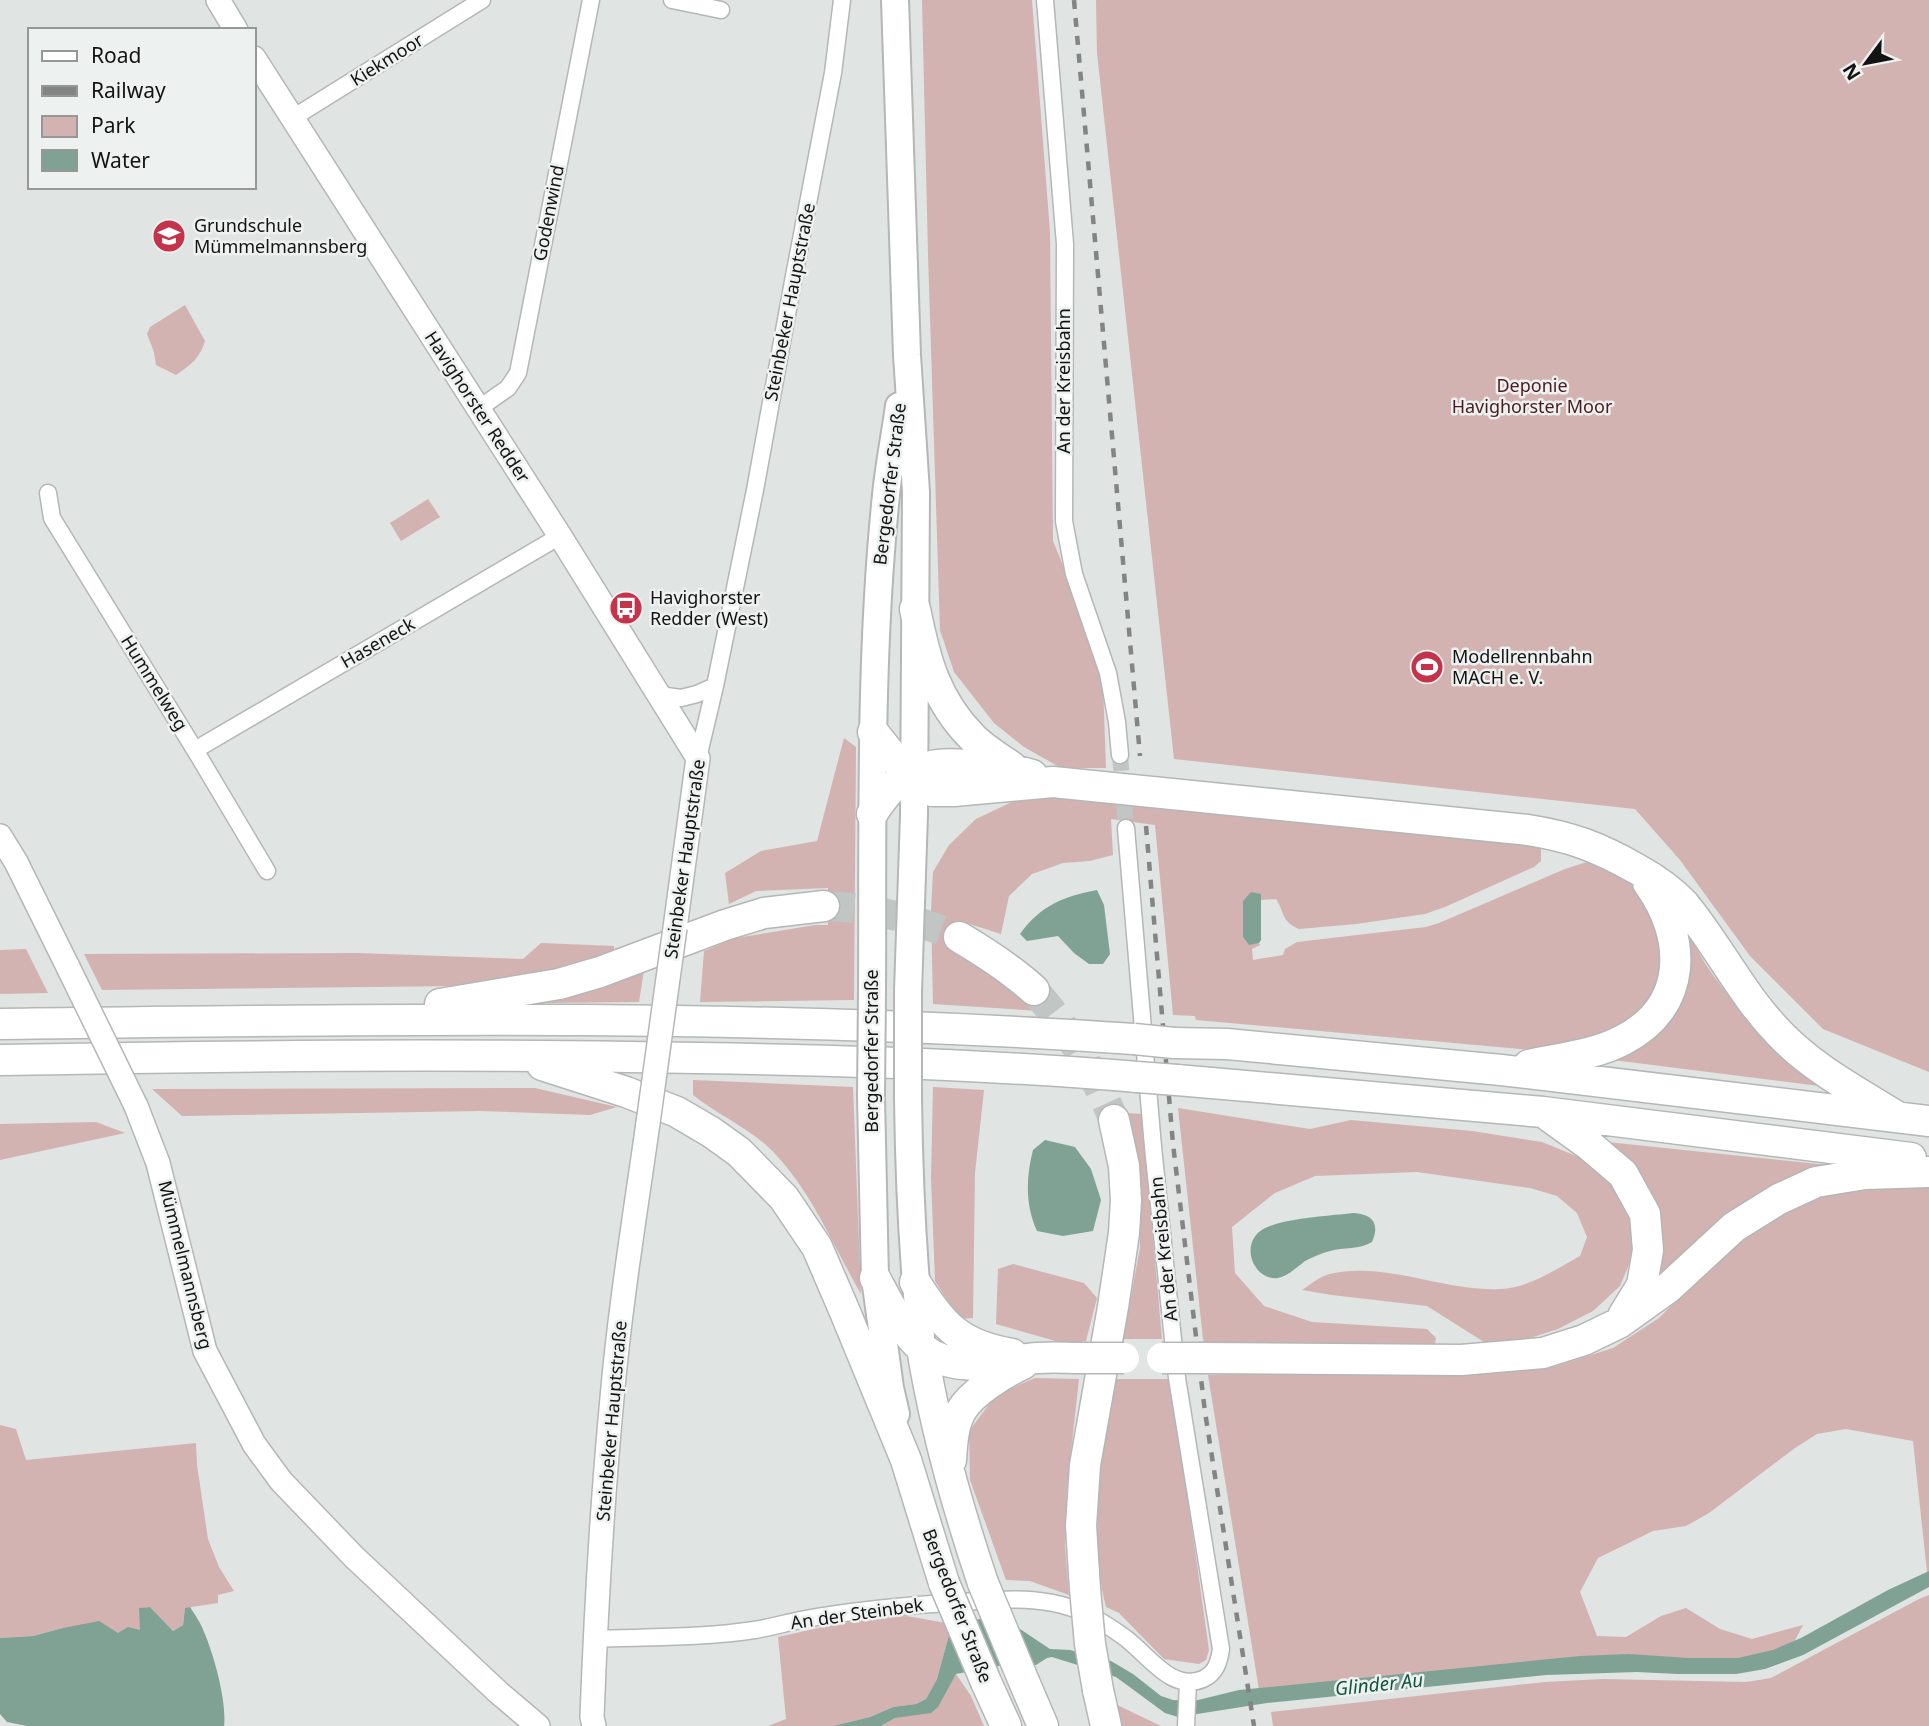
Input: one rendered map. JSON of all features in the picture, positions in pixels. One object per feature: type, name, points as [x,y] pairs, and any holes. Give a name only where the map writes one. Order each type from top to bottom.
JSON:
[{"type":"highway","points":[[915,609],[923,652],[945,702],[974,739],[1016,770]]},
{"type":"highway","points":[[873,733],[912,777],[932,791],[1052,782],[1528,830],[1587,843],[1656,879],[1671,890],[1685,906],[1755,1008],[1779,1034],[1803,1057],[1896,1116]]},
{"type":"highway","points":[[872,814],[886,793],[926,766],[949,763],[1016,770],[1052,782]]},
{"type":"highway","points":[[1501,1070],[1610,1046],[1649,1023],[1660,1009],[1668,995],[1676,964],[1672,929],[1667,913],[1637,869]]},
{"type":"highway","points":[[353,1019],[559,984],[764,913],[824,906]]},
{"type":"highway","points":[[959,937],[1015,973],[1034,990]]},
{"type":"highway","points":[[0,1024],[493,1018],[774,1022],[1056,1033],[1174,1043],[1227,1044],[1501,1070],[1929,1121]]},
{"type":"highway","points":[[0,1060],[511,1055],[782,1059],[1059,1070],[1543,1112],[1929,1160]]},
{"type":"highway","points":[[511,1055],[626,1092],[677,1112],[730,1146],[765,1177],[784,1198],[817,1247],[906,1460]]},
{"type":"highway","points":[[1543,1112],[1623,1174],[1645,1214],[1648,1250],[1642,1285],[1619,1323]]},
{"type":"highway","points":[[1106,1726],[1090,1644],[1081,1526],[1085,1465],[1124,1233],[1124,1166],[1114,1120]]},
{"type":"highway","points":[[875,1278],[900,1320],[922,1348],[945,1361],[967,1364],[997,1364],[1036,1358],[1461,1360],[1543,1353],[1584,1340],[1619,1323],[1668,1288],[1734,1227],[1779,1199],[1816,1182],[1865,1174],[1929,1172]]},
{"type":"highway","points":[[915,1282],[938,1316],[964,1338],[982,1347],[1036,1358]]},
{"type":"highway","name":"Bergedorfer Straße","points":[[922,1348],[950,1478],[983,1583],[1043,1726]]},
{"type":"highway","points":[[950,1478],[954,1431],[962,1409],[1014,1368],[1036,1358]]},
{"type":"highway","name":"Bergedorfer Straße","points":[[906,1460],[944,1583],[1006,1726]]},
{"type":"main road","name":"Bergedorfer Straße","points":[[895,0],[907,355],[916,492],[908,1098],[909,1188],[922,1348]]},
{"type":"main road","name":"Bergedorfer Straße","points":[[906,1460],[890,1388],[875,1278],[871,1097],[875,650],[886,492],[907,355]]},
{"type":"street","points":[[218,0],[235,28]]},
{"type":"street","name":"Kiekmoor","points":[[291,119],[482,0]]},
{"type":"street","name":"Godenwind","points":[[478,409],[508,387],[517,373],[591,0]]},
{"type":"street","points":[[672,0],[721,10]]},
{"type":"street","name":"Steinbeker Hauptstraße","points":[[594,1726],[592,1717],[595,1639],[611,1399],[698,758],[755,490],[833,73],[842,0]]},
{"type":"street","name":"An der Kreisbahn","points":[[1045,0],[1065,244],[1064,521],[1074,574],[1108,673],[1120,755]]},
{"type":"street","name":"Havighorster Redder","points":[[256,61],[560,536],[698,758]]},
{"type":"street","name":"Hummelweg","points":[[48,493],[52,517],[267,871]]},
{"type":"street","name":"Haseneck","points":[[195,750],[560,536]]},
{"type":"street","points":[[659,695],[681,698],[715,686]]},
{"type":"street","name":"An der Kreisbahn","points":[[1126,828],[1153,1147],[1176,1366],[1221,1649],[1217,1667],[1208,1676],[1196,1682],[1188,1682]]},
{"type":"street","name":"Mümmelmannsberg","points":[[0,836],[16,862],[136,1106],[159,1163],[205,1351],[254,1444],[281,1480],[354,1557],[538,1726]]},
{"type":"street","name":"An der Steinbek","points":[[595,1639],[723,1634],[899,1606],[1036,1600],[1085,1612],[1126,1638],[1162,1671],[1188,1682]]},
{"type":"street","points":[[1186,1722],[1188,1682]]},
{"type":"green space","points":[[922,0],[1032,0],[1050,232],[1053,541],[1072,587],[1103,685],[1106,768],[1061,768],[1024,747],[994,723],[954,672],[940,630]]},
{"type":"green space","name":"Deponie Havighorster Moor","points":[[1096,0],[1929,0],[1929,1072],[1823,1029],[1750,956],[1680,860],[1635,809],[1174,759],[1097,53]]},
{"type":"green space","points":[[185,305],[205,341],[194,361],[176,375],[156,365],[147,334],[150,327]]},
{"type":"green space","points":[[428,499],[440,517],[401,541],[390,523]]},
{"type":"green space","points":[[844,738],[856,747],[854,1000],[700,1002],[704,951],[736,938],[828,925],[828,888],[756,891],[729,904],[725,873],[761,851],[817,841]]},
{"type":"green space","points":[[1057,797],[1539,845],[1541,849],[1541,861],[1534,867],[1425,914],[1299,929],[1286,920],[1276,899],[1261,900],[1261,894],[1243,901],[1243,937],[1249,944],[1260,945],[1252,949],[1253,960],[1283,955],[1285,949],[1297,942],[1426,927],[1590,861],[1630,880],[1641,891],[1665,937],[1658,997],[1614,1036],[1532,1050],[1196,1020],[1195,1016],[1173,1015],[1155,825],[1111,819],[1113,855],[1090,861],[1063,863],[1032,874],[1009,896],[1001,934],[960,921],[951,944],[957,954],[995,977],[1039,1011],[933,1004],[933,872],[949,845],[976,819],[1014,801]]},
{"type":"green space","points":[[1685,927],[1709,969],[1749,1020],[1819,1086],[1613,1060],[1642,1047],[1662,1028]]},
{"type":"green space","points":[[541,943],[614,946],[614,957],[542,976],[460,986],[102,990],[84,954],[358,953],[523,959]]},
{"type":"green space","points":[[26,949],[48,993],[0,994],[0,950]]},
{"type":"green space","points":[[644,970],[639,1002],[541,1003],[546,999]]},
{"type":"green space","points":[[693,1080],[853,1087],[861,1294],[819,1215],[781,1160],[765,1144],[693,1095]]},
{"type":"green space","points":[[933,1087],[984,1090],[975,1173],[973,1318],[959,1319],[935,1281],[931,1178]]},
{"type":"green space","points":[[535,1088],[617,1107],[590,1115],[481,1111],[182,1116],[152,1089]]},
{"type":"green space","points":[[1178,1108],[1310,1129],[1351,1120],[1472,1131],[1542,1142],[1581,1158],[1615,1185],[1634,1221],[1633,1255],[1620,1286],[1593,1311],[1558,1329],[1527,1339],[1484,1342],[1427,1306],[1302,1290],[1326,1275],[1351,1271],[1373,1271],[1479,1289],[1512,1288],[1542,1277],[1580,1256],[1587,1237],[1577,1213],[1557,1196],[1530,1188],[1417,1172],[1315,1176],[1275,1193],[1232,1227],[1235,1273],[1264,1306],[1312,1322],[1427,1329],[1436,1338],[1434,1347],[1206,1347]]},
{"type":"green space","points":[[1126,1113],[1142,1114],[1162,1339],[1123,1339],[1140,1248],[1138,1167]]},
{"type":"green space","points":[[96,1122],[125,1133],[0,1160],[0,1124]]},
{"type":"green space","points":[[1607,1142],[1828,1165],[1783,1179],[1750,1203],[1650,1291],[1661,1254]]},
{"type":"green space","points":[[1929,1187],[1929,1571],[1927,1572],[1913,1441],[1846,1429],[1817,1434],[1709,1513],[1686,1526],[1653,1531],[1598,1558],[1580,1592],[1597,1636],[1626,1637],[1661,1616],[1686,1608],[1720,1629],[1752,1639],[1803,1625],[1793,1644],[1754,1661],[1653,1659],[1259,1690],[1208,1375],[1553,1367],[1613,1348],[1659,1318],[1740,1241],[1781,1213],[1843,1188]]},
{"type":"green space","points":[[1013,1264],[1084,1283],[1097,1298],[1086,1341],[1066,1344],[996,1324],[998,1269]]},
{"type":"green space","points":[[1035,1378],[1079,1379],[1067,1488],[1065,1545],[1069,1595],[1030,1581],[1006,1580],[970,1480],[969,1431],[996,1395]]},
{"type":"green space","points":[[1112,1379],[1171,1379],[1209,1650],[1206,1660],[1199,1664],[1164,1659],[1119,1613],[1106,1607],[1100,1580],[1097,1523]]},
{"type":"green space","points":[[0,1425],[16,1429],[26,1460],[196,1443],[208,1539],[219,1567],[234,1591],[218,1595],[218,1603],[185,1608],[183,1625],[173,1631],[150,1607],[140,1608],[141,1630],[118,1633],[63,1628],[33,1636],[0,1638]]},
{"type":"green space","points":[[1929,1595],[1929,1726],[1273,1726],[1271,1712],[1545,1682],[1603,1679],[1746,1682],[1771,1678]]},
{"type":"green space","points":[[901,1615],[952,1624],[937,1679],[926,1699],[833,1726],[768,1726],[786,1719],[778,1637],[841,1623]]},
{"type":"green space","points":[[956,1674],[971,1696],[984,1726],[881,1726],[895,1718],[922,1713],[947,1688]]},
{"type":"green space","points":[[1113,1703],[1161,1726],[1118,1726]]},
{"type":"water","points":[[1097,890],[1104,905],[1110,954],[1103,964],[1089,964],[1058,936],[1027,941],[1020,934],[1044,909],[1074,895]]},
{"type":"water","points":[[1251,892],[1261,894],[1261,940],[1249,945],[1243,937],[1243,901]]},
{"type":"water","points":[[1045,1140],[1075,1147],[1091,1169],[1101,1200],[1093,1231],[1063,1236],[1037,1231],[1030,1211],[1028,1181],[1033,1150]]},
{"type":"water","points":[[1353,1213],[1366,1215],[1373,1221],[1375,1230],[1372,1242],[1321,1254],[1278,1278],[1263,1274],[1253,1262],[1253,1239],[1267,1227],[1290,1221]]},
{"type":"water","name":"Glinder Au","points":[[1929,1571],[1929,1587],[1803,1655],[1765,1669],[1736,1674],[1637,1672],[1546,1675],[1267,1703],[1178,1717],[1165,1713],[1116,1677],[1052,1657],[1036,1665],[1004,1665],[956,1674],[938,1707],[931,1713],[895,1718],[881,1726],[833,1726],[926,1699],[937,1679],[952,1624],[980,1619],[1017,1627],[1050,1649],[1070,1650],[1111,1661],[1161,1696],[1173,1700],[1194,1701],[1239,1690],[1580,1656],[1629,1654],[1738,1658],[1773,1650],[1801,1638],[1888,1590]]},
{"type":"water","points":[[150,1607],[173,1631],[183,1625],[185,1608],[190,1607],[198,1619],[219,1679],[224,1704],[224,1726],[27,1726],[7,1722],[0,1714],[0,1638],[33,1636],[99,1621],[118,1633],[128,1627],[140,1630],[139,1608]]},
{"type":"tunnel","points":[[1120,755],[1126,828]]},
{"type":"tunnel","points":[[824,906],[893,915],[959,937]]},
{"type":"tunnel","points":[[1034,990],[1080,1052],[1114,1120]]},
{"type":"railway","points":[[1074,0],[1140,756]]},
{"type":"railway","points":[[1146,826],[1173,1144],[1205,1412],[1254,1726]]},
{"type":"place","name":"Grundschule Mümmelmannsberg","points":[[169,236]]},
{"type":"place","name":"Havighorster Redder (West)","points":[[626,608]]},
{"type":"place","name":"Modellrennbahn MACH e. V.","points":[[1427,667]]}]
